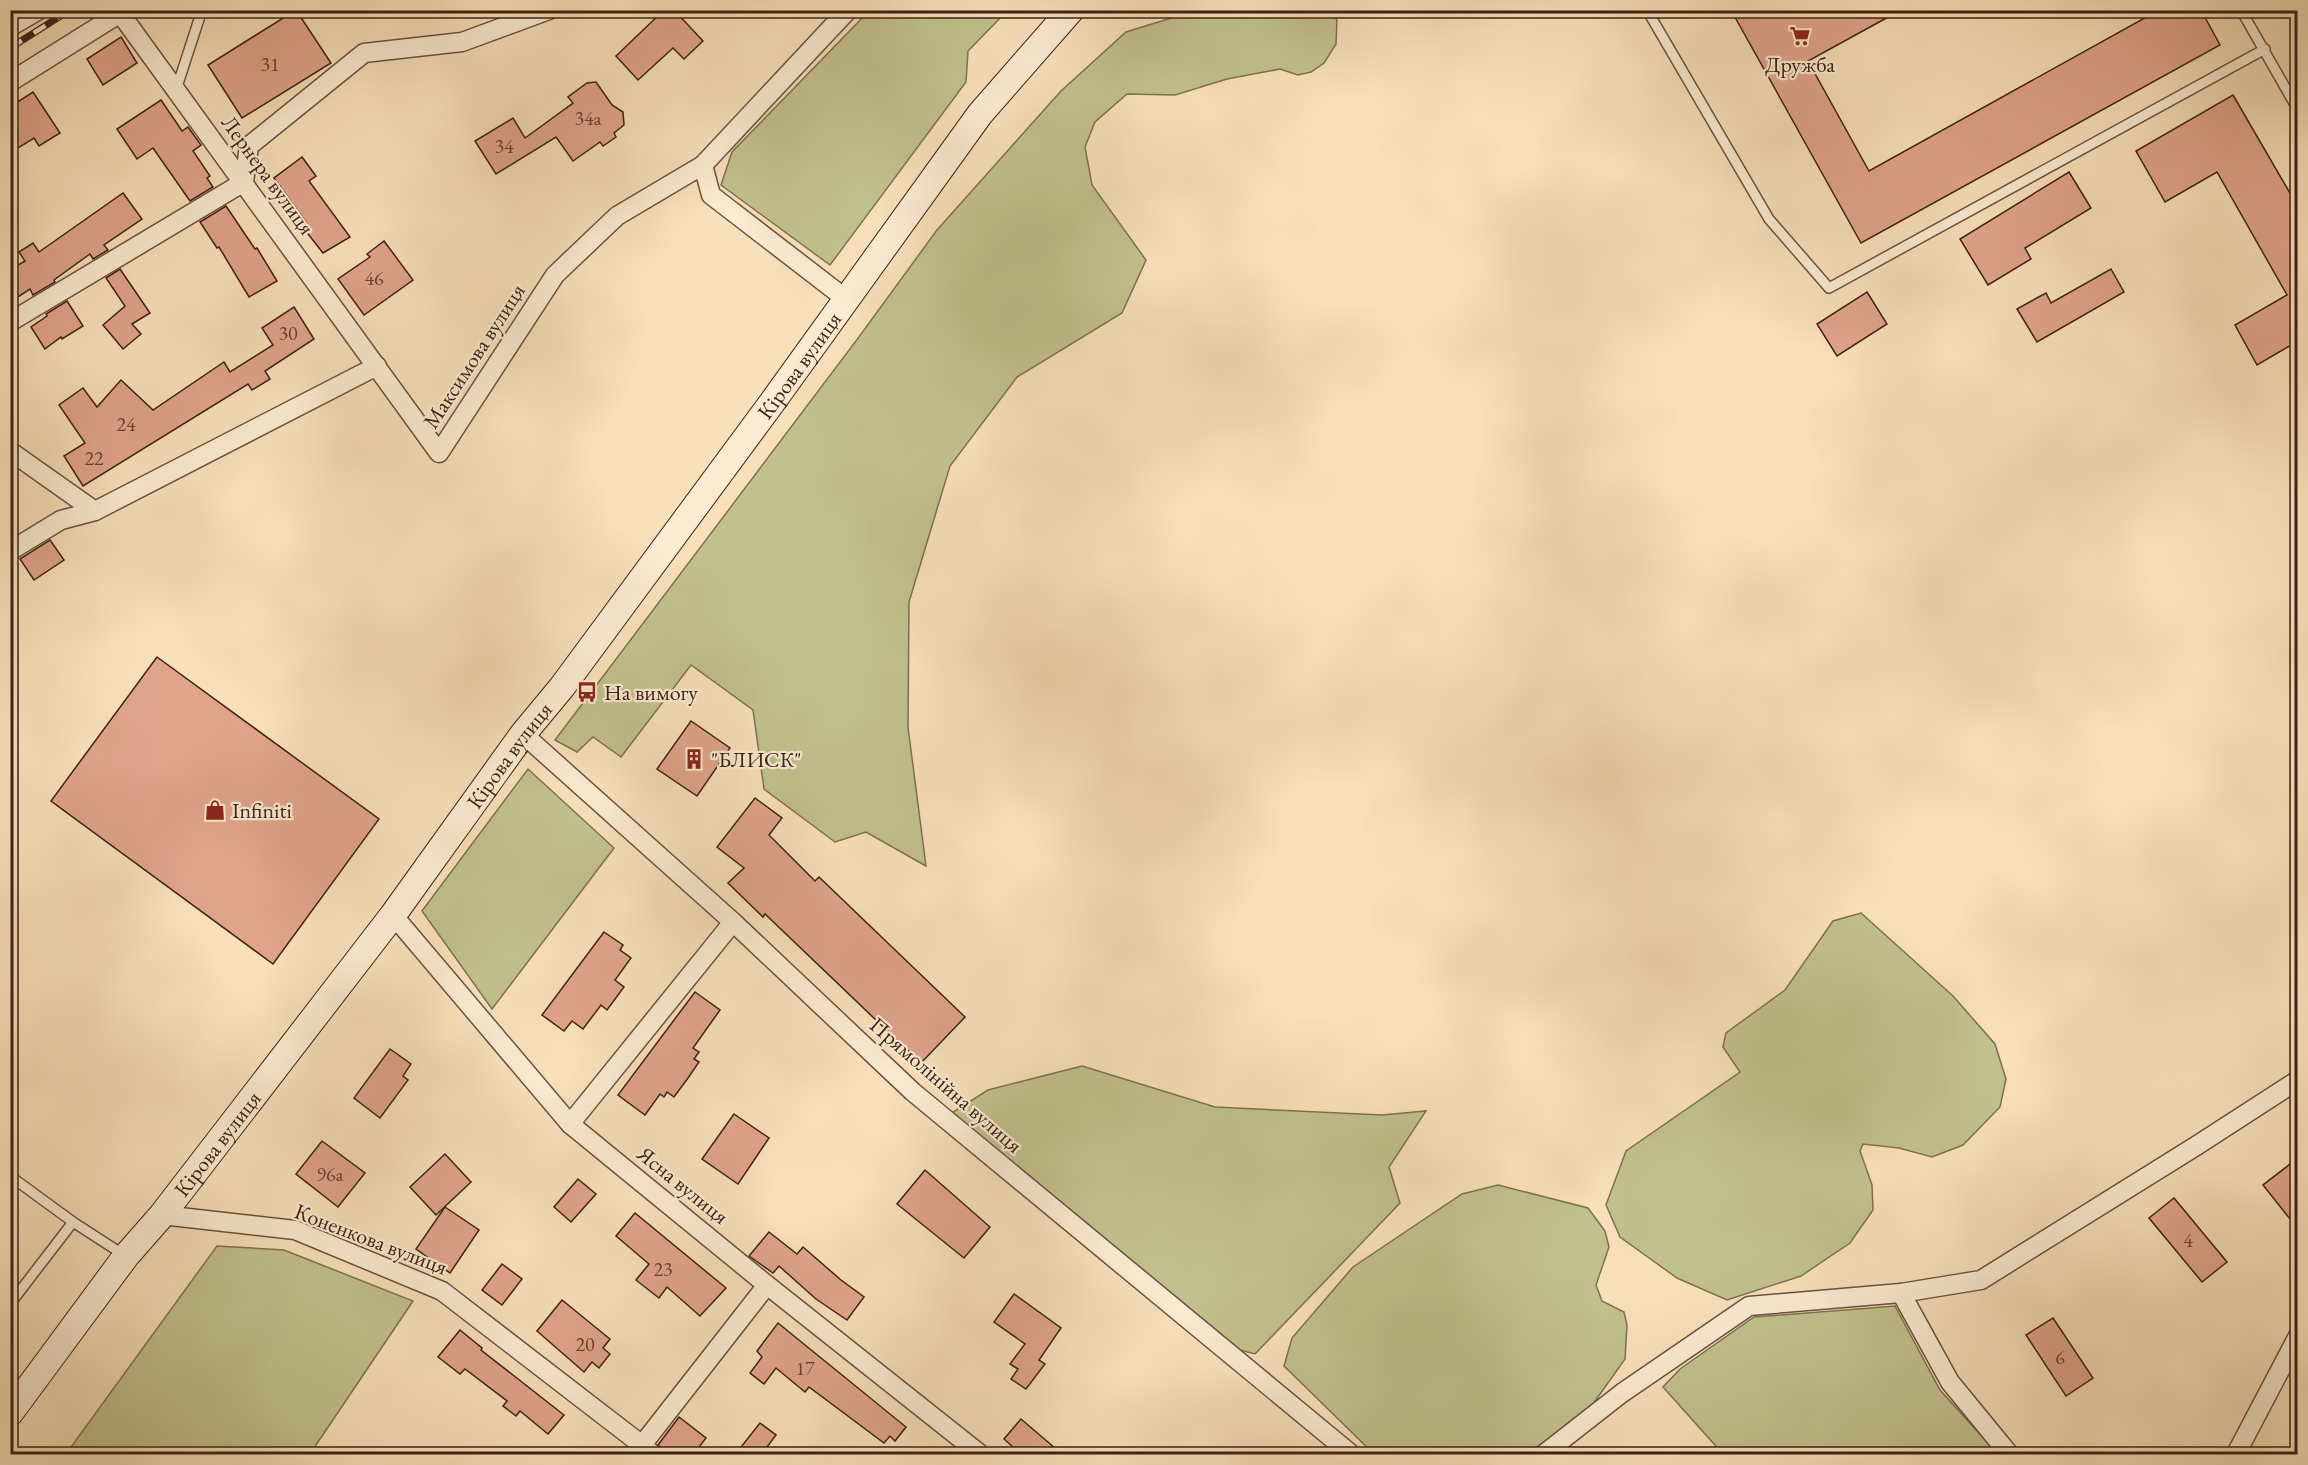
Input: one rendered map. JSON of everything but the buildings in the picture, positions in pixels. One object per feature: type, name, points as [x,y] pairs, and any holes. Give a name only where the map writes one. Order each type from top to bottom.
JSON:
[{"type":"main road","name":"Кірова вулиця","points":[[12,1405],[393,915],[980,114],[1071,10]]},
{"type":"street","points":[[10,27],[39,10]]},
{"type":"street","points":[[10,322],[244,182],[249,146],[364,52],[462,42],[549,10]]},
{"type":"street","name":"Максимова вулиця","points":[[377,366],[439,453],[555,275],[617,216],[703,165],[848,10]]},
{"type":"street","points":[[10,82],[122,12]]},
{"type":"street","name":"Лернера вулиця","points":[[122,12],[377,366]]},
{"type":"street","points":[[703,165],[711,195],[846,299]]},
{"type":"street","points":[[10,551],[61,520],[95,511],[377,366]]},
{"type":"street","points":[[10,451],[95,511]]},
{"type":"street","name":"Прямолінійна вулиця","points":[[523,735],[733,922],[913,1092],[1350,1455]]},
{"type":"street","name":"Ясна вулиця","points":[[393,915],[570,1124],[980,1455]]},
{"type":"street","points":[[570,1124],[733,922]]},
{"type":"street","points":[[1544,1455],[1622,1393],[1749,1306],[1901,1293],[1981,1280],[2298,1080]]},
{"type":"street","name":"Коненкова вулиця","points":[[162,1215],[295,1230],[442,1291],[647,1450]]},
{"type":"street","points":[[647,1450],[767,1285]]},
{"type":"street","points":[[1901,1293],[1950,1382],[2009,1455]]},
{"type":"street","points":[[2236,1455],[2298,1336]]},
{"type":"lane","points":[[176,90],[202,10]]},
{"type":"lane","points":[[1647,10],[1769,219],[1829,288],[2265,49]]},
{"type":"lane","points":[[2241,10],[2298,110]]},
{"type":"lane","points":[[10,1176],[73,1222],[126,1256]]},
{"type":"lane","points":[[10,1304],[73,1222]]},
{"type":"green space","points":[[869,11],[1007,11],[968,51],[966,82],[830,265],[721,185],[732,152]]},
{"type":"green space","points":[[1194,11],[1330,11],[1337,20],[1336,44],[1324,63],[1311,72],[1298,75],[1280,69],[1227,79],[1175,95],[1127,94],[1095,122],[1085,147],[1092,185],[1146,260],[1122,313],[1017,377],[950,466],[909,602],[908,727],[926,866],[866,832],[835,842],[764,789],[753,710],[691,665],[621,757],[593,737],[577,752],[555,740],[937,230],[1061,91],[1126,32]]},
{"type":"green space","points":[[528,769],[614,848],[492,1009],[422,911]]},
{"type":"green space","points":[[1861,913],[1953,996],[1995,1044],[2006,1079],[2000,1107],[1963,1145],[1932,1157],[1899,1148],[1863,1144],[1860,1151],[1872,1185],[1873,1210],[1850,1243],[1801,1276],[1727,1300],[1677,1278],[1620,1237],[1606,1205],[1626,1151],[1740,1072],[1723,1047],[1726,1033],[1785,990],[1833,921]]},
{"type":"green space","points":[[1082,1066],[1215,1107],[1382,1115],[1426,1111],[1389,1167],[1400,1203],[1255,1354],[1236,1349],[950,1114],[988,1090]]},
{"type":"green space","points":[[1498,1185],[1588,1208],[1605,1231],[1609,1247],[1596,1285],[1602,1301],[1624,1312],[1627,1325],[1625,1359],[1593,1404],[1534,1454],[1374,1454],[1284,1366],[1292,1338],[1353,1267],[1462,1194]]},
{"type":"green space","points":[[217,1246],[284,1250],[413,1301],[310,1454],[66,1454]]},
{"type":"green space","points":[[1895,1306],[1940,1390],[1998,1454],[1723,1454],[1663,1387],[1680,1369],[1754,1317]]},
{"type":"railway","points":[[10,48],[70,10]]},
{"type":"place","name":"Дружба","points":[[1800,36]]},
{"type":"place","name":"На вимогу","points":[[587,692]]},
{"type":"place","name":"\"БЛИСК\"","points":[[694,759]]},
{"type":"place","name":"Infiniti","points":[[215,810]]}]
